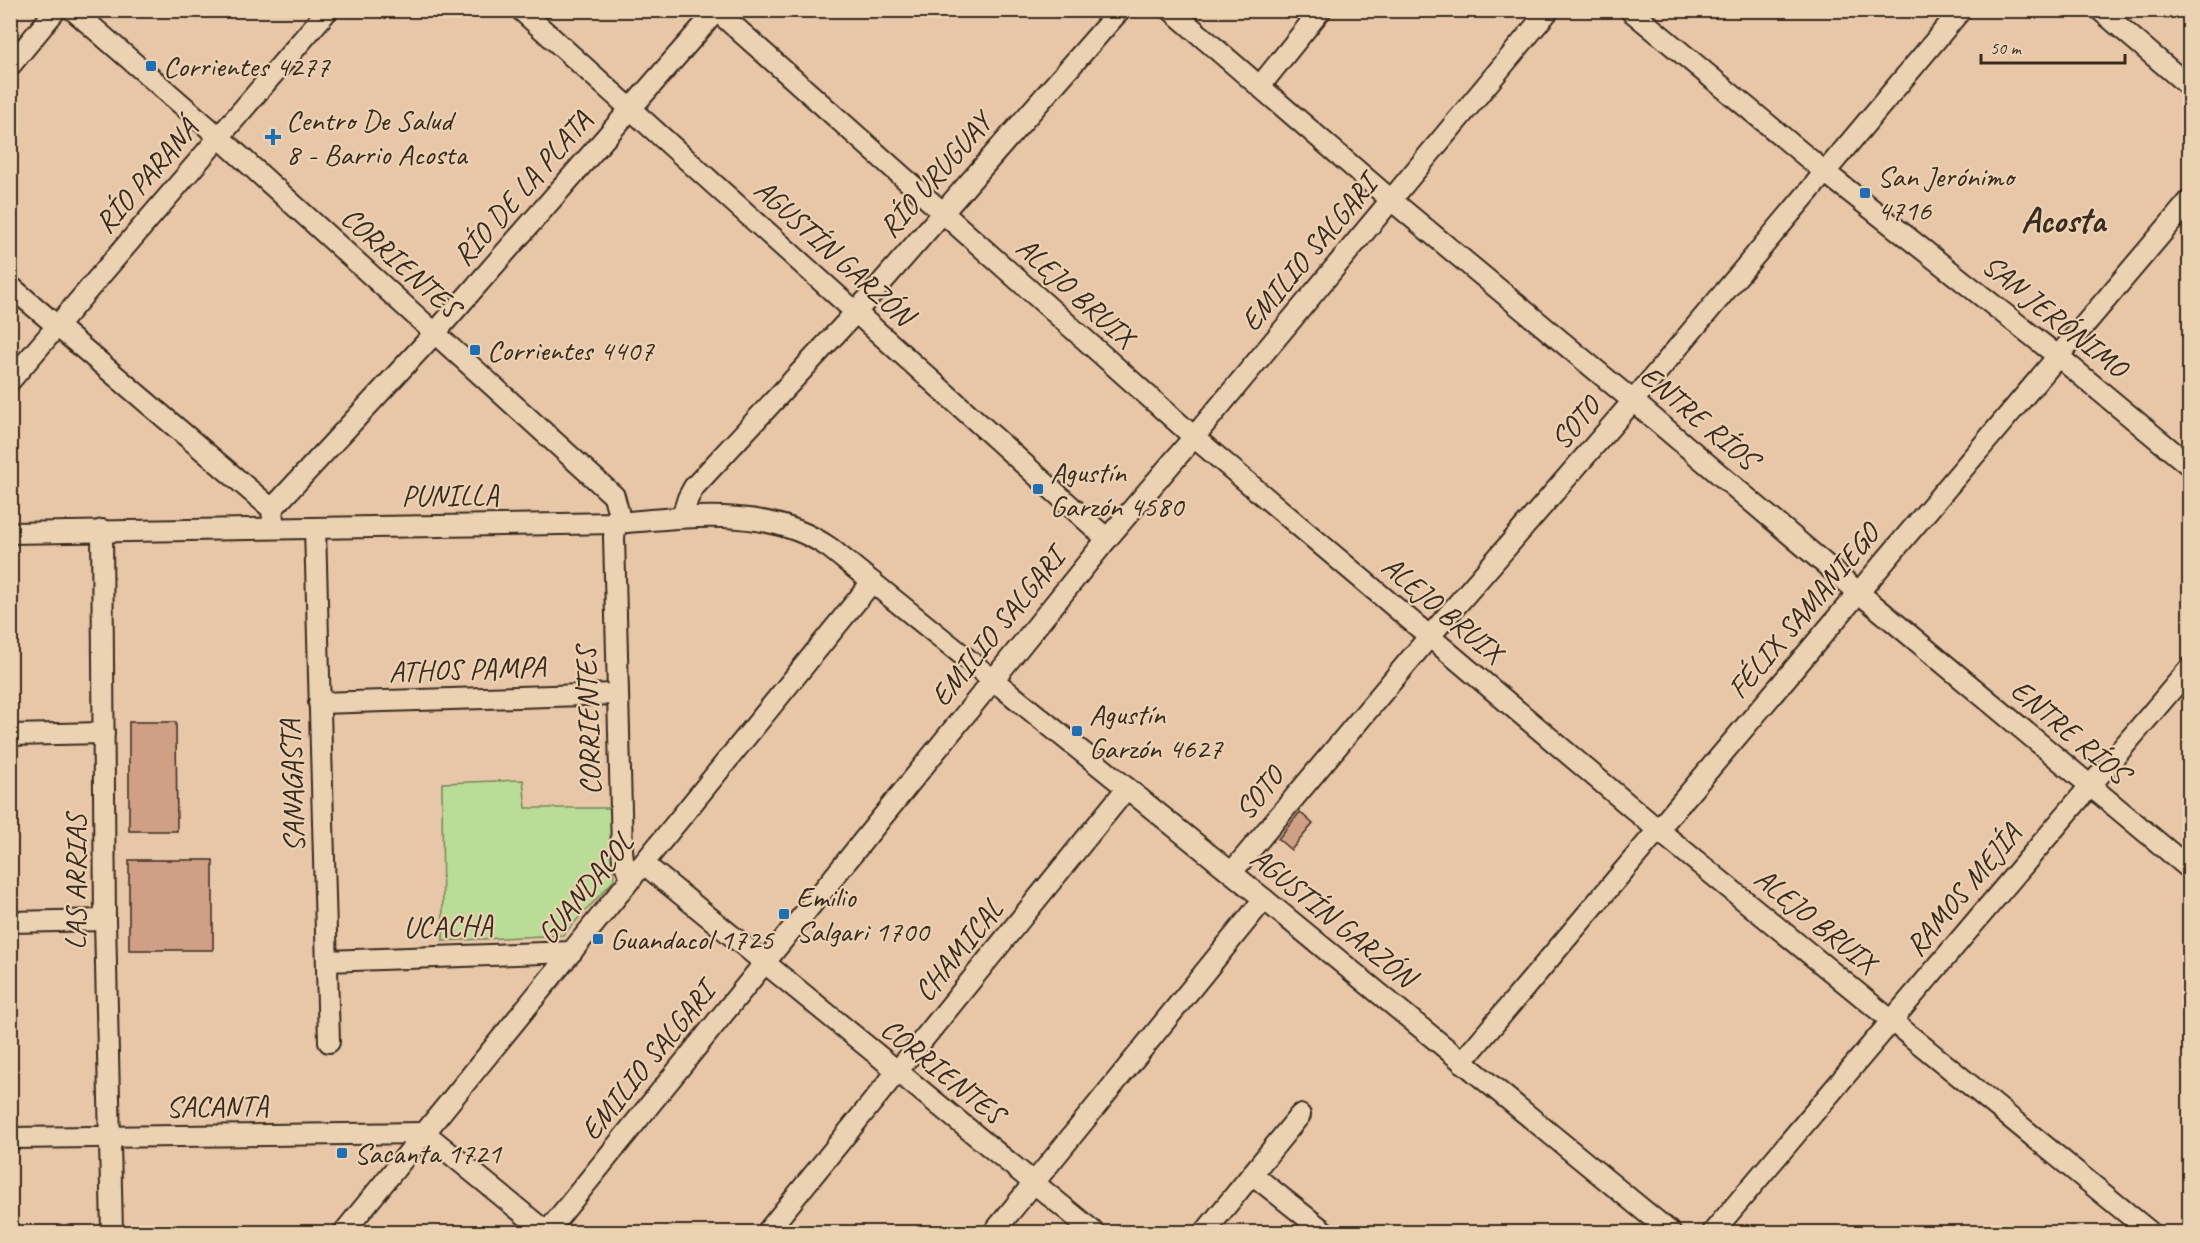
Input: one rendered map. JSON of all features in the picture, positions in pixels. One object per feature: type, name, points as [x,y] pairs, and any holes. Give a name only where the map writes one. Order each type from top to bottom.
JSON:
[{"type":"street","points":[[10,66],[56,10]]},
{"type":"street","name":"CORRIENTES","points":[[73,10],[219,137],[614,496],[618,511],[614,537],[616,694],[623,861],[765,963],[1094,1233]]},
{"type":"street","name":"RÍO PARANÁ","points":[[10,381],[328,10]]},
{"type":"street","name":"AGUSTÍN GARZÓN","points":[[521,10],[1107,539]]},
{"type":"street","name":"RÍO URUGUAY","points":[[682,517],[694,487],[856,312],[941,212],[1120,10]]},
{"type":"street","name":"ENTRE RÍOS","points":[[1171,10],[1390,199],[1634,401],[2089,787],[2190,869]]},
{"type":"street","points":[[1260,86],[1321,10]]},
{"type":"street","name":"EMILIO SALGARI","points":[[546,1233],[1107,539],[1550,10]]},
{"type":"street","name":"SAN JERÓNIMO","points":[[1630,10],[1826,173],[2059,357],[2190,466]]},
{"type":"street","name":"SOTO","points":[[1232,872],[1429,637],[1634,401],[1961,10]]},
{"type":"street","points":[[2100,10],[2190,87]]},
{"type":"street","name":"RÍO DE LA PLATA","points":[[273,518],[716,11]]},
{"type":"street","name":"ALEJO BRUIX","points":[[716,11],[1194,437],[1657,830],[2150,1233]]},
{"type":"street","name":"FÉLIX SAMANIEGO","points":[[1462,1062],[2190,200]]},
{"type":"street","points":[[10,286],[273,518]]},
{"type":"street","name":"PUNILLA","points":[[10,533],[102,530],[273,518],[315,528],[616,523],[682,517],[770,521],[794,529],[823,543],[872,582]]},
{"type":"street","name":"SANAGASTA","points":[[315,528],[329,1042]]},
{"type":"street","name":"LAS ARRIAS","points":[[102,530],[105,920],[112,1233]]},
{"type":"street","name":"AGUSTÍN GARZÓN","points":[[872,582],[1232,872],[1670,1233]]},
{"type":"street","name":"GUANDACOL","points":[[344,1233],[872,582]]},
{"type":"street","name":"RAMOS MEJÍA","points":[[1713,1233],[2190,668]]},
{"type":"street","name":"ATHOS PAMPA","points":[[319,703],[616,694]]},
{"type":"street","points":[[10,735],[104,733]]},
{"type":"street","name":"CHAMICAL","points":[[766,1233],[1127,788]]},
{"type":"street","points":[[994,1233],[1264,899]]},
{"type":"street","points":[[10,922],[105,920]]},
{"type":"street","name":"UCACHA","points":[[327,961],[572,952]]},
{"type":"street","points":[[1205,1233],[1300,1115]]},
{"type":"street","points":[[425,1133],[546,1233]]},
{"type":"street","name":"SACANTA","points":[[10,1138],[425,1133]]},
{"type":"street","points":[[1252,1174],[1325,1233]]},
{"type":"green space","points":[[523,780],[526,808],[610,808],[614,880],[563,935],[443,941],[442,783]]},
{"type":"building","points":[[129,722],[176,722],[177,831],[129,831]]},
{"type":"building","points":[[1300,812],[1313,824],[1291,850],[1278,839]]},
{"type":"building","points":[[129,860],[213,860],[213,950],[129,950]]},
{"type":"place","name":"Corrientes 4277","points":[[151,66]]},
{"type":"place","name":"Centro De Salud 8 - Barrio Acosta","points":[[273,137]]},
{"type":"place","name":"San Jerónimo 4716","points":[[1865,193]]},
{"type":"place","name":"Corrientes 4407","points":[[475,350]]},
{"type":"place","name":"Agustín Garzón 4580","points":[[1038,489]]},
{"type":"place","name":"Agustín Garzón 4627","points":[[1077,731]]},
{"type":"place","name":"Emilio Salgari 1700","points":[[784,914]]},
{"type":"place","name":"Guandacol 1725","points":[[598,939]]},
{"type":"place","name":"Sacanta 1721","points":[[342,1153]]},
{"type":"district","name":"Acosta","points":[[2063,219]]}]
